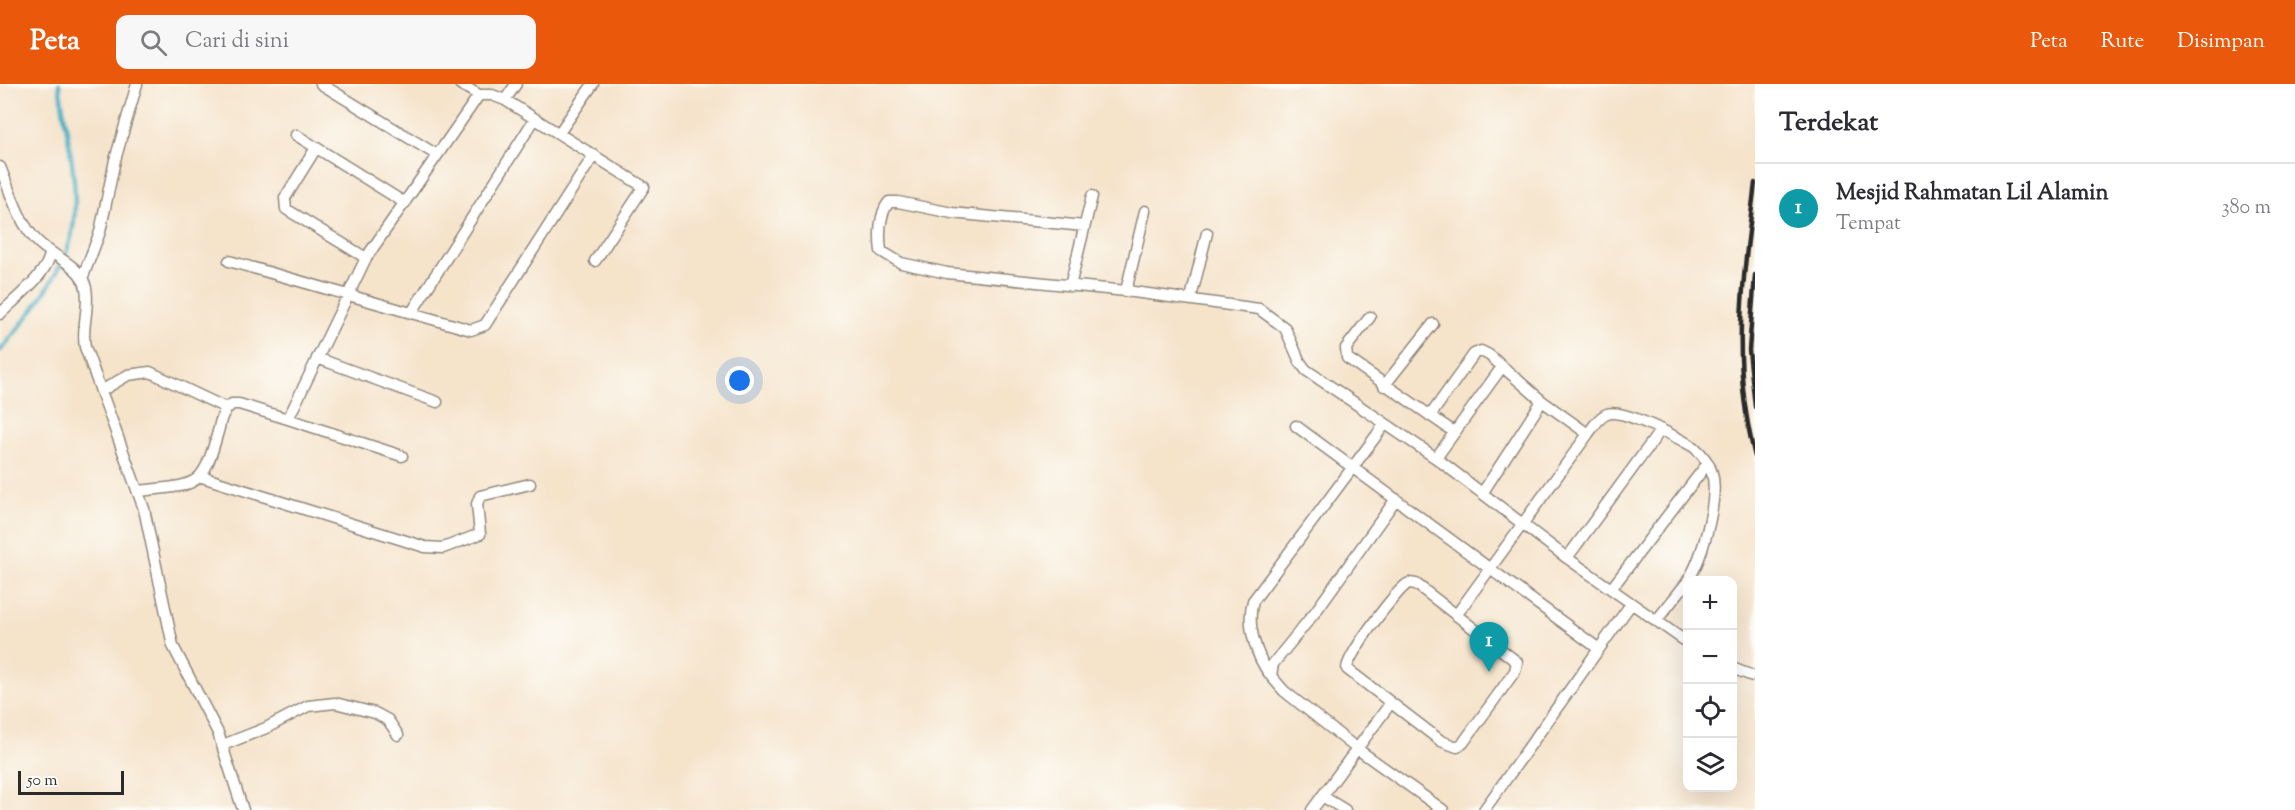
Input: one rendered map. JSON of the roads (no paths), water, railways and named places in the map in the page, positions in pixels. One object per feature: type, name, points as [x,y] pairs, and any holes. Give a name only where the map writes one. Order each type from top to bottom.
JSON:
[{"type":"street","points":[[79,274],[100,232],[115,160],[137,84]]},
{"type":"street","points":[[321,84],[437,155]]},
{"type":"street","points":[[460,84],[479,95],[492,95],[505,100],[642,185],[644,190],[595,261]]},
{"type":"street","points":[[559,134],[593,84]]},
{"type":"street","points":[[505,100],[513,85]]},
{"type":"street","points":[[288,419],[347,293],[366,258],[479,95]]},
{"type":"street","points":[[412,312],[534,120]]},
{"type":"street","points":[[296,135],[405,203]]},
{"type":"street","points":[[316,148],[285,198],[286,209],[366,258]]},
{"type":"street","points":[[229,261],[471,330],[485,325],[594,155]]},
{"type":"street","points":[[0,167],[27,228],[51,252],[79,274],[86,297],[83,327],[85,347],[139,491],[151,535],[173,646],[223,745],[243,810]]},
{"type":"street","points":[[1070,286],[1092,196]]},
{"type":"street","points":[[1084,226],[952,213],[889,202],[883,209],[881,251],[901,263],[947,273],[1246,305],[1270,315],[1285,328],[1306,370],[1436,458],[1524,522],[1567,558],[1683,640]]},
{"type":"street","points":[[1126,291],[1145,211]]},
{"type":"street","points":[[1191,298],[1207,233]]},
{"type":"street","points":[[0,314],[43,270],[49,261],[51,252]]},
{"type":"street","points":[[1370,317],[1344,352],[1347,358],[1384,386],[1454,432]]},
{"type":"street","points":[[1384,386],[1432,324]]},
{"type":"street","points":[[1430,416],[1478,351],[1484,352],[1542,401],[1588,434]]},
{"type":"street","points":[[317,358],[437,402]]},
{"type":"street","points":[[1436,458],[1503,367]]},
{"type":"street","points":[[103,390],[128,375],[150,372],[226,408],[240,404],[402,456]]},
{"type":"street","points":[[1483,492],[1542,401]]},
{"type":"street","points":[[139,491],[184,486],[202,477],[210,462],[226,408]]},
{"type":"street","points":[[1457,614],[1491,571],[1600,418],[1611,413],[1628,416],[1694,447],[1708,463],[1714,480],[1707,532],[1701,557],[1691,576]]},
{"type":"street","points":[[1385,424],[1253,601],[1250,619],[1264,665],[1284,691],[1443,810]]},
{"type":"street","points":[[1296,426],[1599,650]]},
{"type":"street","points":[[1567,558],[1660,431]]},
{"type":"street","points":[[1611,589],[1708,463]]},
{"type":"street","points":[[202,477],[398,540],[434,548],[454,545],[480,534],[477,504],[480,496],[530,484]]},
{"type":"street","points":[[1271,676],[1273,664],[1317,611],[1396,499]]},
{"type":"street","points":[[1409,583],[1416,584],[1457,614],[1513,657],[1517,664],[1515,671],[1463,743],[1456,747],[1449,746],[1390,704],[1352,675],[1347,666],[1349,659],[1379,617],[1409,583]]},
{"type":"street","points":[[1656,621],[1683,587]]},
{"type":"street","points":[[1484,810],[1631,604]]},
{"type":"street","points":[[1737,670],[1755,677]]},
{"type":"street","points":[[223,745],[266,728],[308,706],[335,703],[375,713],[388,720],[398,735]]},
{"type":"street","points":[[1312,810],[1356,747],[1390,704]]},
{"type":"street","points":[[1322,796],[1345,810]]},
{"type":"waterway","points":[[0,351],[55,276],[68,248],[73,230],[75,210],[72,167],[59,84]]},
{"type":"railway","points":[[1755,183],[1746,253],[1741,320],[1743,387],[1747,421],[1755,457]]},
{"type":"railway","points":[[1755,275],[1749,350],[1755,407]]},
{"type":"place","name":"Mesjid Rahmatan Lil Alamin","points":[[1489,672]]}]
